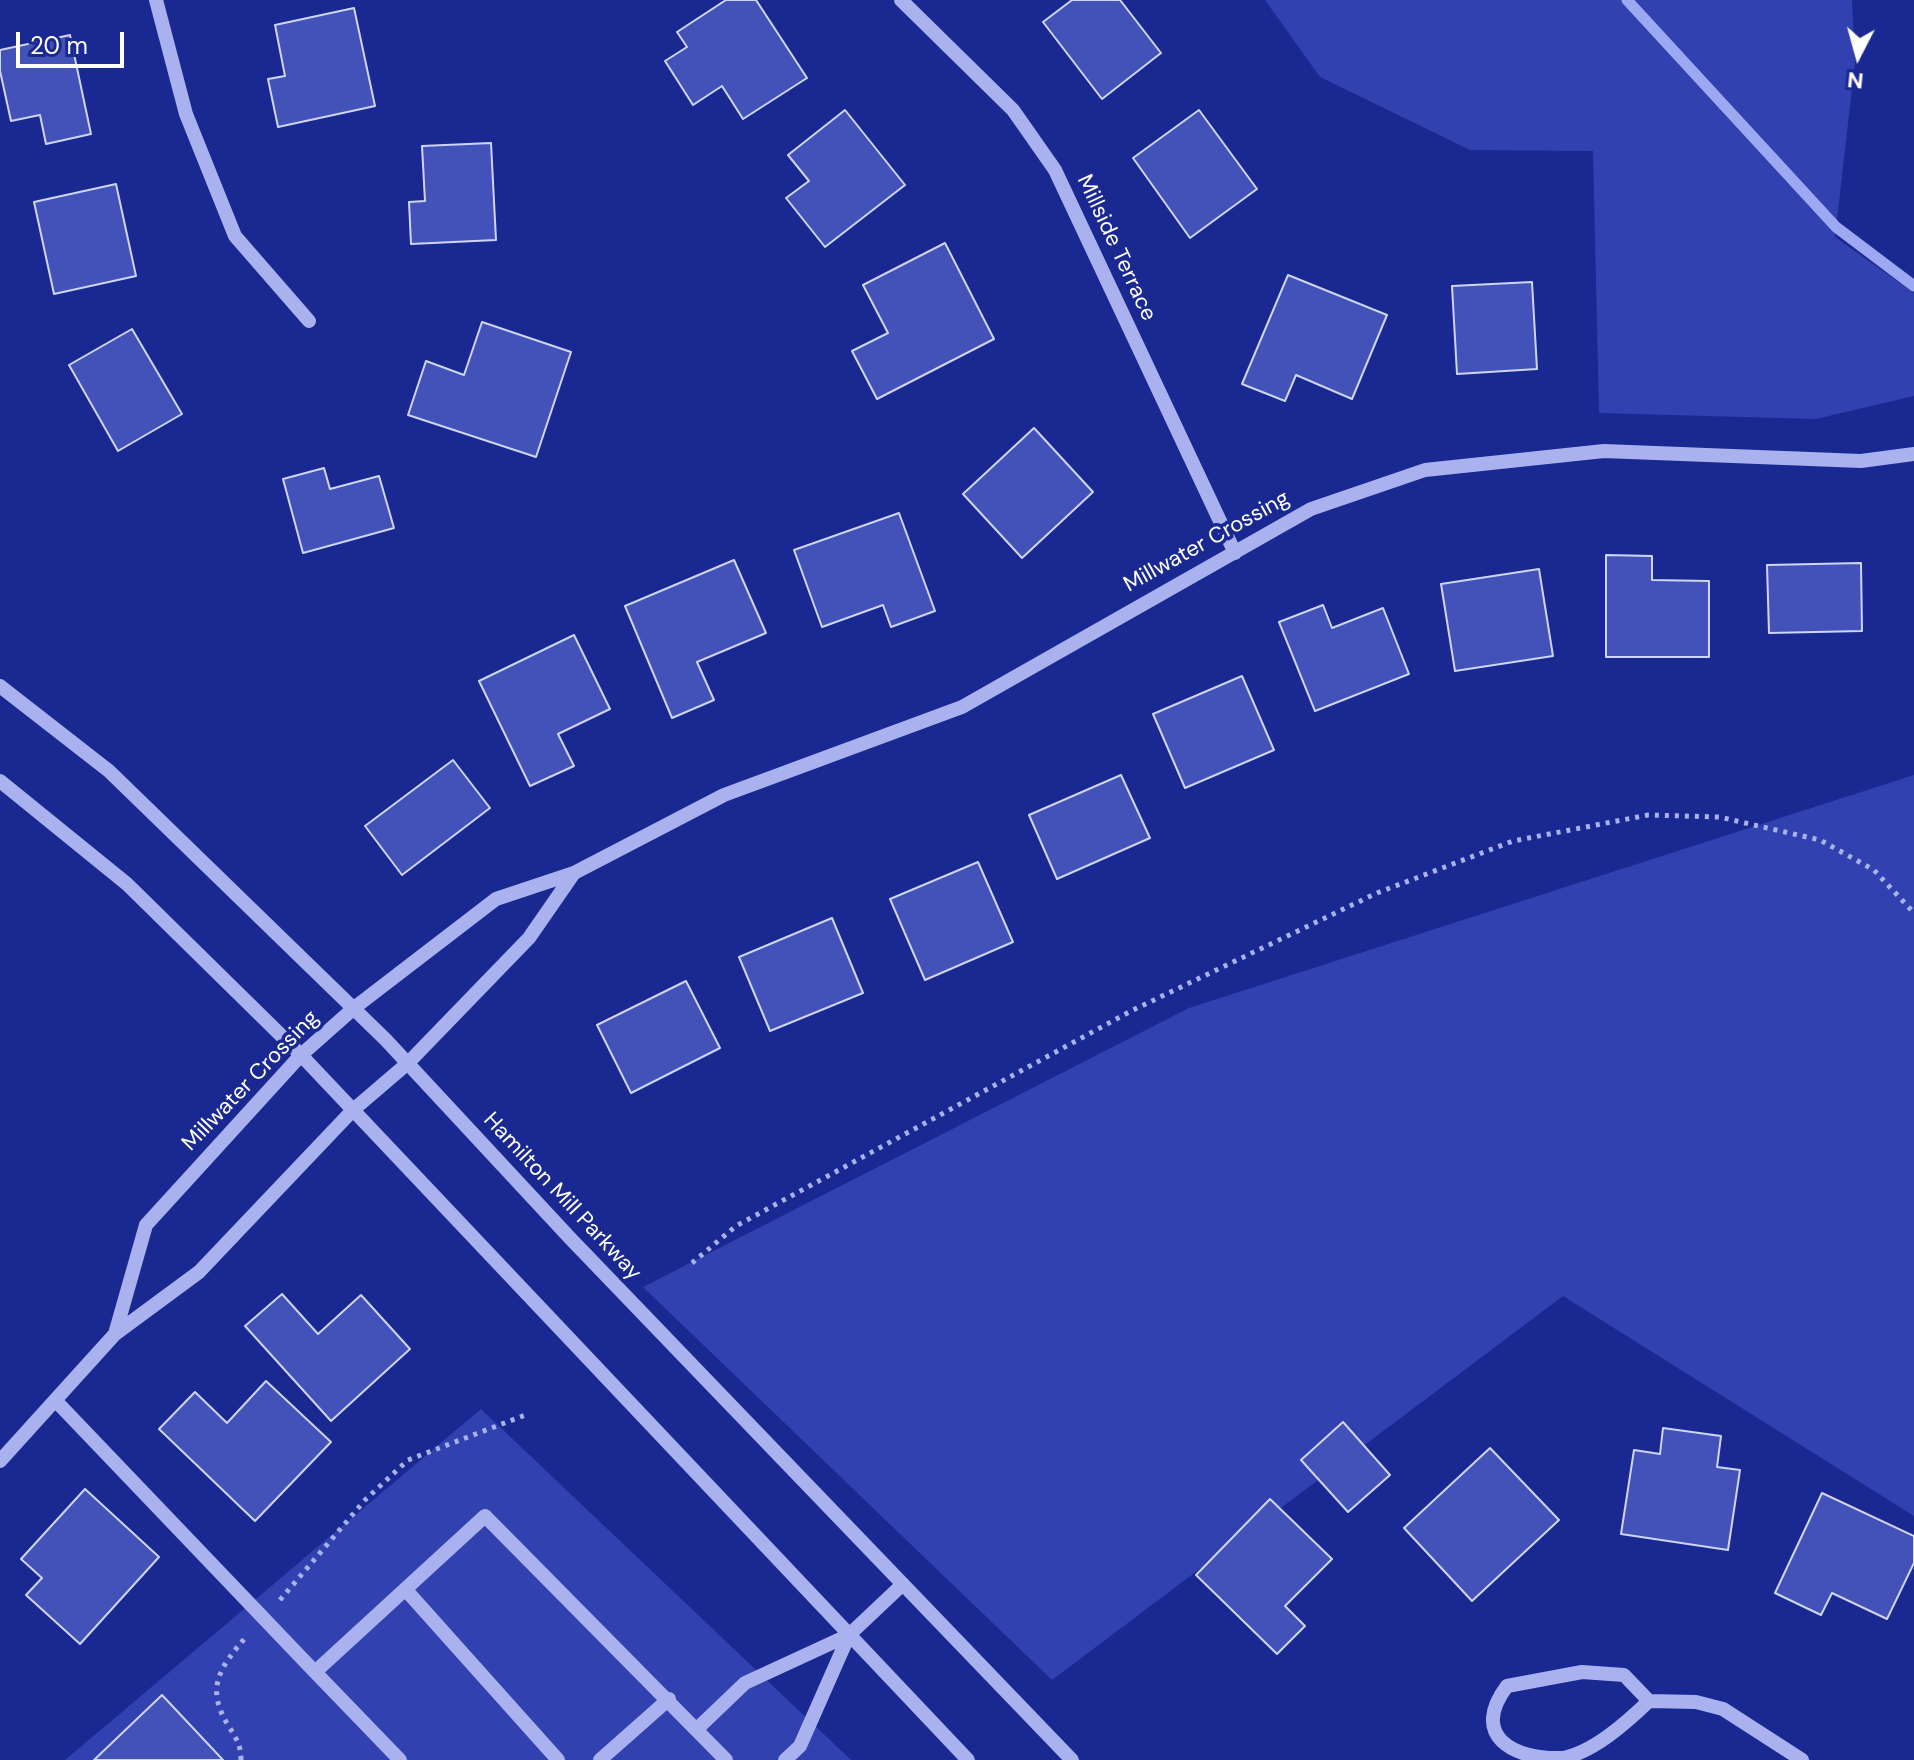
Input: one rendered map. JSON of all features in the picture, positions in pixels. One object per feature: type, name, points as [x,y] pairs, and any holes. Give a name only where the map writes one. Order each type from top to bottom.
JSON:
[{"type":"street","points":[[156,0],[186,114],[235,236],[309,321]]},
{"type":"street","name":"Millside Terrace","points":[[901,0],[1013,110],[1055,170],[1235,553]]},
{"type":"street","name":"Millwater Crossing","points":[[115,1334],[146,1225],[301,1055],[354,1008],[496,899],[574,873],[724,795],[962,707],[1311,509],[1425,470],[1604,451],[1861,461],[1914,454]]},
{"type":"street","name":"Hamilton Mill Parkway","points":[[0,686],[109,771],[354,1008],[569,1237],[1072,1760]]},
{"type":"street","points":[[0,781],[127,884],[301,1055],[968,1760]]},
{"type":"street","name":"Millwater Crossing","points":[[0,1461],[115,1334],[199,1272],[353,1110],[408,1063],[529,938],[574,873]]},
{"type":"street","points":[[55,1400],[400,1760]]},
{"type":"street","points":[[315,1672],[485,1516],[698,1728],[726,1760]]},
{"type":"street","points":[[698,1728],[745,1683],[849,1635],[903,1584]]},
{"type":"street","points":[[405,1589],[558,1760]]},
{"type":"street","points":[[785,1760],[800,1746],[849,1635]]},
{"type":"street","points":[[1649,1701],[1624,1675],[1582,1672],[1507,1686],[1493,1704],[1491,1723],[1503,1745],[1518,1754],[1564,1758],[1590,1746],[1631,1718],[1649,1701],[1696,1702],[1723,1709],[1802,1760]]},
{"type":"street","points":[[600,1760],[669,1699]]},
{"type":"path","points":[[692,1263],[736,1226],[1131,1011],[1377,893],[1513,841],[1648,815],[1719,817],[1820,840],[1874,870],[1914,913]]},
{"type":"path","points":[[280,1600],[365,1500],[408,1460],[528,1414]]},
{"type":"path","points":[[241,1760],[241,1746],[217,1707],[219,1671],[244,1640]]},
{"type":"shaded area","points":[[1265,0],[1852,0],[1855,63],[1835,237],[1914,293],[1914,396],[1816,419],[1599,413],[1593,151],[1470,150],[1320,77]]},
{"type":"shaded area","points":[[1914,775],[1914,1516],[1563,1296],[1052,1680],[643,1287],[1189,1008]]},
{"type":"shaded area","points":[[481,1409],[851,1760],[65,1760]]},
{"type":"building","points":[[726,0],[756,0],[807,78],[743,119],[722,86],[693,105],[665,61],[687,47],[677,32]]},
{"type":"building","points":[[1072,0],[1120,0],[1161,53],[1102,99],[1043,22]]},
{"type":"building","points":[[354,8],[375,106],[278,127],[268,79],[285,76],[275,25]]},
{"type":"building","points":[[70,35],[91,134],[46,144],[40,115],[11,121],[0,71],[0,50]]},
{"type":"building","points":[[845,110],[905,185],[825,247],[786,198],[809,181],[788,155]]},
{"type":"building","points":[[1199,110],[1257,189],[1190,238],[1133,158]]},
{"type":"building","points":[[491,143],[496,240],[411,244],[409,202],[425,201],[422,146]]},
{"type":"building","points":[[116,184],[136,276],[54,294],[34,202]]},
{"type":"building","points":[[945,243],[994,339],[877,399],[852,351],[888,333],[863,285]]},
{"type":"building","points":[[1288,275],[1387,315],[1352,399],[1296,375],[1285,401],[1242,384]]},
{"type":"building","points":[[1532,282],[1537,369],[1457,374],[1452,286]]},
{"type":"building","points":[[482,322],[571,352],[536,457],[408,415],[426,361],[464,375]]},
{"type":"building","points":[[132,329],[182,414],[118,451],[69,365]]},
{"type":"building","points":[[1034,428],[1093,492],[1022,558],[963,494]]},
{"type":"building","points":[[324,468],[330,489],[379,476],[394,528],[303,553],[283,479]]},
{"type":"building","points":[[899,513],[935,611],[891,627],[883,605],[822,627],[794,550]]},
{"type":"building","points":[[1606,555],[1652,556],[1652,580],[1709,581],[1709,657],[1606,657]]},
{"type":"building","points":[[734,560],[766,633],[697,662],[714,700],[672,718],[625,606]]},
{"type":"building","points":[[1861,563],[1862,631],[1769,633],[1767,565]]},
{"type":"building","points":[[1539,569],[1553,656],[1455,671],[1441,584]]},
{"type":"building","points":[[1323,605],[1332,628],[1383,608],[1409,674],[1315,711],[1279,622]]},
{"type":"building","points":[[574,635],[610,709],[558,734],[574,766],[530,786],[479,681]]},
{"type":"building","points":[[1242,676],[1274,750],[1185,788],[1153,714]]},
{"type":"building","points":[[453,760],[490,808],[402,875],[365,826]]},
{"type":"building","points":[[1121,775],[1150,838],[1057,879],[1029,815]]},
{"type":"building","points":[[978,862],[1013,942],[925,980],[890,899]]},
{"type":"building","points":[[832,918],[863,993],[770,1031],[739,957]]},
{"type":"building","points":[[686,981],[720,1048],[631,1093],[597,1025]]},
{"type":"building","points":[[282,1294],[318,1334],[361,1295],[410,1349],[331,1421],[245,1326]]},
{"type":"building","points":[[266,1381],[331,1442],[255,1521],[159,1429],[195,1392],[227,1423]]},
{"type":"building","points":[[1343,1422],[1390,1475],[1348,1512],[1301,1460]]},
{"type":"building","points":[[1663,1428],[1721,1436],[1717,1467],[1740,1470],[1728,1550],[1621,1534],[1634,1450],[1660,1454]]},
{"type":"building","points":[[1490,1448],[1559,1520],[1472,1601],[1404,1528]]},
{"type":"building","points":[[85,1489],[159,1557],[80,1644],[26,1595],[42,1578],[21,1559]]},
{"type":"building","points":[[1822,1493],[1914,1536],[1914,1563],[1887,1619],[1832,1593],[1821,1615],[1775,1593]]},
{"type":"building","points":[[1270,1499],[1332,1559],[1285,1606],[1305,1626],[1277,1654],[1196,1575]]},
{"type":"building","points":[[162,1695],[223,1760],[94,1760]]},
{"type":"waterway","points":[[1627,0],[1836,227],[1914,286]]}]
